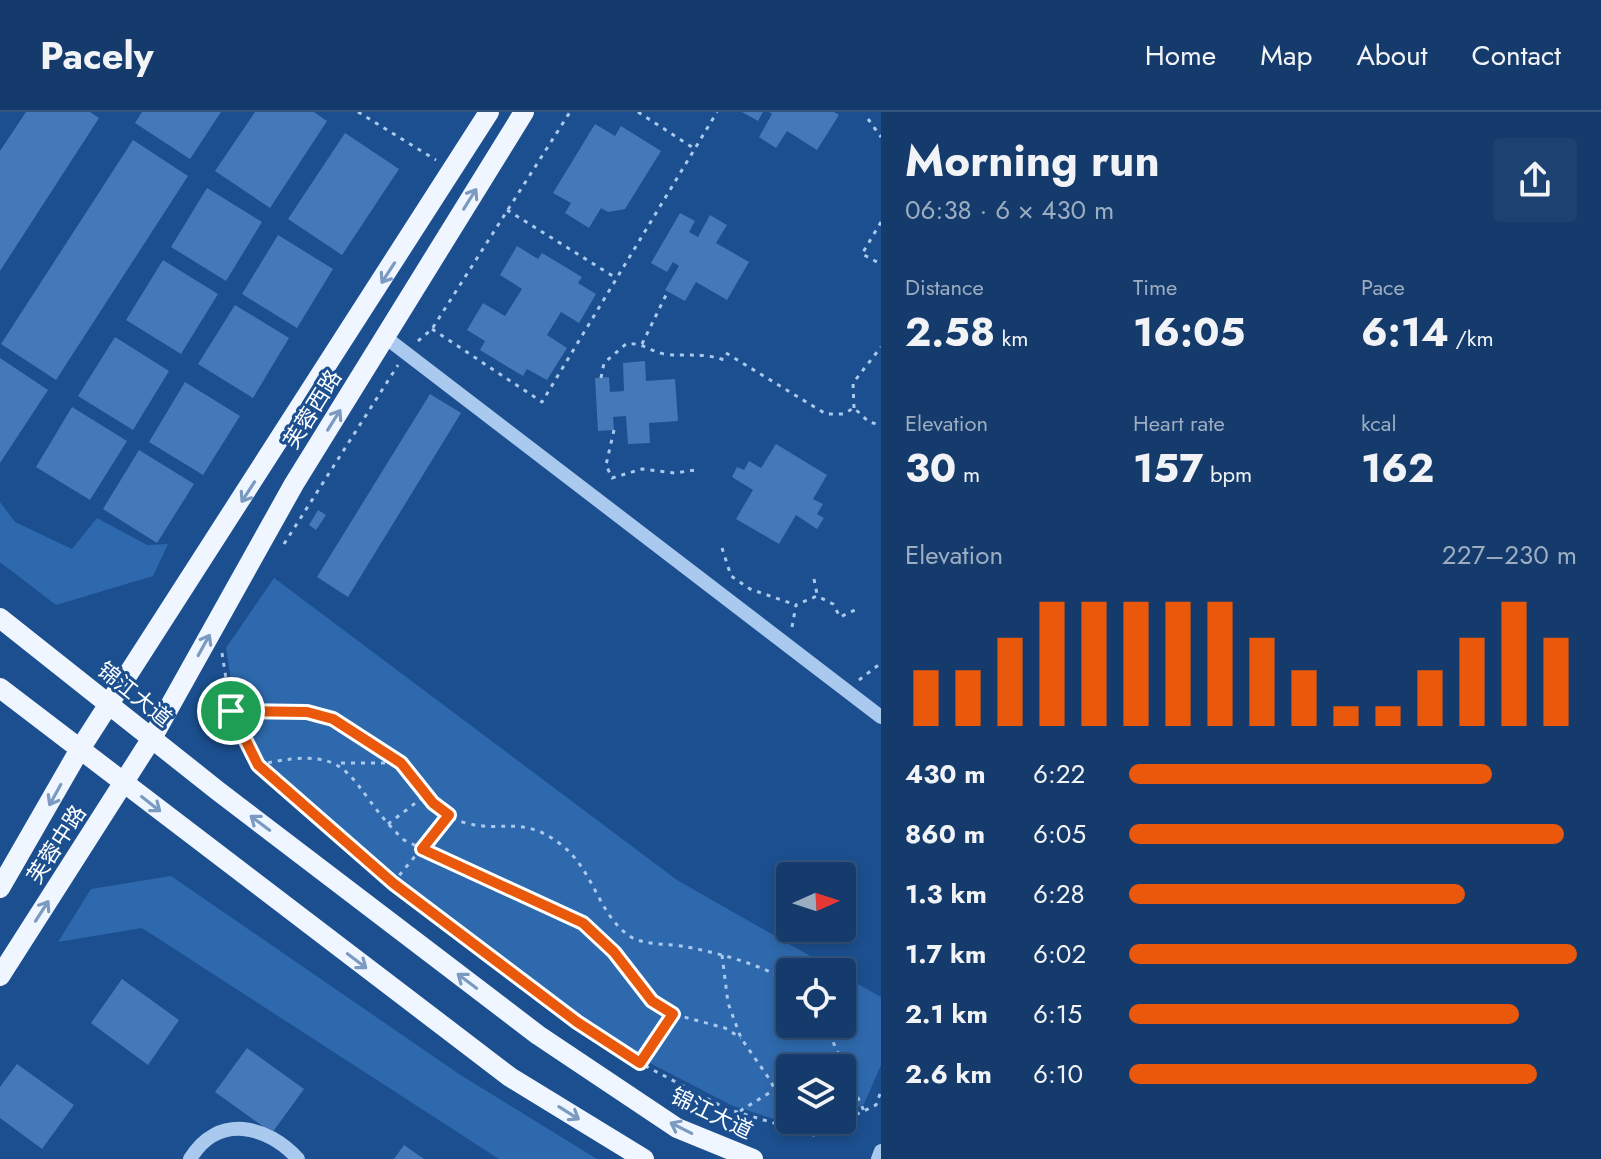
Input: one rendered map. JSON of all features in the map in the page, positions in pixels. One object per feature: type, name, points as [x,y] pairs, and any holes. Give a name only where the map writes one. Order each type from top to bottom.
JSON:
[{"type":"main road","name":"芙蓉西路","points":[[111,705],[489,112]]},
{"type":"main road","name":"芙蓉西路","points":[[152,738],[294,484],[524,112]]},
{"type":"main road","name":"锦江大道","points":[[0,618],[538,1035],[677,1128],[753,1159]]},
{"type":"main road","points":[[0,688],[510,1077],[644,1159]]},
{"type":"main road","name":"芙蓉中路","points":[[0,888],[80,749],[111,705]]},
{"type":"main road","name":"芙蓉中路","points":[[0,976],[152,738]]},
{"type":"street","points":[[385,337],[881,717]]},
{"type":"street","points":[[190,1159],[210,1137],[228,1130],[248,1128],[266,1133],[283,1143],[298,1159]]},
{"type":"street","points":[[878,1159],[881,1151]]},
{"type":"path","points":[[358,112],[453,170]]},
{"type":"path","points":[[283,547],[405,352],[432,329],[570,112]]},
{"type":"path","points":[[638,112],[695,149]]},
{"type":"path","points":[[432,329],[542,402],[717,112]]},
{"type":"path","points":[[868,119],[881,137]]},
{"type":"path","points":[[507,210],[617,278]]},
{"type":"path","points":[[881,222],[862,254],[881,264]]},
{"type":"path","points":[[642,344],[668,291]]},
{"type":"path","points":[[601,378],[604,363],[618,347],[642,344],[663,354],[693,352],[724,360]]},
{"type":"path","points":[[881,347],[853,383],[854,408],[869,422],[881,425]]},
{"type":"path","points":[[726,353],[826,414],[843,414],[854,408]]},
{"type":"path","points":[[614,430],[606,465],[612,478],[642,469],[675,473],[695,470]]},
{"type":"path","points":[[722,548],[731,576],[750,589],[796,605],[817,596],[833,604],[840,617],[855,610]]},
{"type":"path","points":[[814,579],[817,596]]},
{"type":"path","points":[[794,636],[792,615],[796,605]]},
{"type":"path","points":[[220,646],[231,711],[258,765],[393,883],[577,1022],[640,1063],[739,1112],[776,1124]]},
{"type":"path","points":[[852,681],[861,680],[881,663]]},
{"type":"path","points":[[231,711],[307,712],[333,719],[401,763],[426,795],[449,815],[467,823],[513,824],[536,829],[560,844],[582,866],[607,913],[630,937],[722,955],[762,966],[776,974]]},
{"type":"path","points":[[258,765],[290,758],[322,757],[339,763],[401,763]]},
{"type":"path","points":[[339,763],[355,778],[388,825],[422,849],[583,923],[614,952],[652,1001],[673,1014],[725,1028],[741,1038]]},
{"type":"path","points":[[388,825],[426,795]]},
{"type":"path","points":[[393,883],[449,815]]},
{"type":"path","points":[[722,955],[728,1003],[741,1038],[776,1094]]},
{"type":"path","points":[[640,1063],[673,1014]]},
{"type":"path","points":[[831,1038],[864,1111]]},
{"type":"path","points":[[739,1112],[774,1090]]},
{"type":"path","points":[[856,1115],[876,1105],[881,1091]]},
{"type":"shaded area","points":[[0,502],[15,522],[72,549],[97,518],[147,545],[168,544],[153,576],[56,605],[0,562]]},
{"type":"shaded area","points":[[274,578],[677,880],[776,937],[776,942],[786,942],[814,958],[776,958],[776,1038],[856,1038],[856,983],[881,997],[881,1065],[864,1104],[856,1108],[856,1054],[776,1054],[776,1120],[733,1106],[640,1058],[428,907],[262,762],[236,712],[226,648]]},
{"type":"shaded area","points":[[171,876],[459,1074],[597,1159],[499,1159],[142,928],[58,942],[91,889]]},
{"type":"building","points":[[26,112],[90,112],[99,118],[0,271],[0,151]]},
{"type":"building","points":[[142,112],[221,112],[190,159],[135,123]]},
{"type":"building","points":[[255,112],[314,112],[327,121],[270,208],[215,171]]},
{"type":"building","points":[[742,112],[763,112],[758,121]]},
{"type":"building","points":[[769,112],[834,112],[839,115],[817,150],[787,131],[776,148],[759,137],[772,114]]},
{"type":"building","points":[[595,124],[615,136],[621,126],[661,151],[625,209],[608,212],[601,208],[589,228],[565,213],[571,203],[553,193]]},
{"type":"building","points":[[345,133],[399,169],[342,255],[288,219]]},
{"type":"building","points":[[133,140],[188,176],[56,380],[1,344]]},
{"type":"building","points":[[207,188],[262,222],[226,281],[171,247]]},
{"type":"building","points":[[680,213],[695,221],[689,232],[698,237],[710,215],[727,225],[716,243],[749,262],[727,300],[696,282],[685,301],[665,290],[679,266],[673,262],[667,272],[651,263]]},
{"type":"building","points":[[278,235],[333,269],[297,328],[242,294]]},
{"type":"building","points":[[517,246],[538,259],[542,253],[582,277],[578,283],[596,294],[579,323],[561,312],[547,335],[567,348],[547,380],[527,369],[523,376],[480,350],[485,341],[467,330],[483,303],[505,316],[522,289],[500,275]]},
{"type":"building","points":[[163,260],[218,294],[181,354],[126,320]]},
{"type":"building","points":[[235,305],[289,338],[253,398],[198,364]]},
{"type":"building","points":[[115,337],[169,371],[133,430],[78,396]]},
{"type":"building","points":[[0,358],[48,390],[0,463]]},
{"type":"building","points":[[645,361],[646,381],[675,379],[678,421],[649,423],[650,443],[628,444],[626,416],[613,417],[614,430],[598,431],[595,378],[609,377],[610,392],[624,391],[623,363]]},
{"type":"building","points":[[185,382],[240,416],[203,475],[149,442]]},
{"type":"building","points":[[430,394],[461,413],[348,597],[317,577]]},
{"type":"building","points":[[72,407],[127,441],[90,500],[36,467]]},
{"type":"building","points":[[776,444],[827,475],[813,499],[823,504],[817,514],[824,518],[817,529],[796,515],[779,544],[736,519],[753,490],[732,477],[737,467],[744,470],[749,461],[761,468]]},
{"type":"building","points":[[139,450],[194,484],[157,543],[103,509]]},
{"type":"building","points":[[318,510],[326,515],[316,530],[309,525]]},
{"type":"building","points":[[122,979],[179,1020],[148,1065],[91,1023]]},
{"type":"building","points":[[247,1048],[304,1089],[272,1133],[215,1092]]},
{"type":"building","points":[[17,1064],[74,1105],[42,1149],[0,1118],[0,1087]]},
{"type":"building","points":[[404,1145],[424,1159],[394,1159]]},
{"type":"route","points":[[231,711],[253,714],[307,712],[333,719],[363,735],[401,763],[433,803],[449,815],[422,849],[583,923],[614,952],[652,1001],[673,1014],[640,1063],[577,1022],[393,883],[258,765],[231,711]]}]
